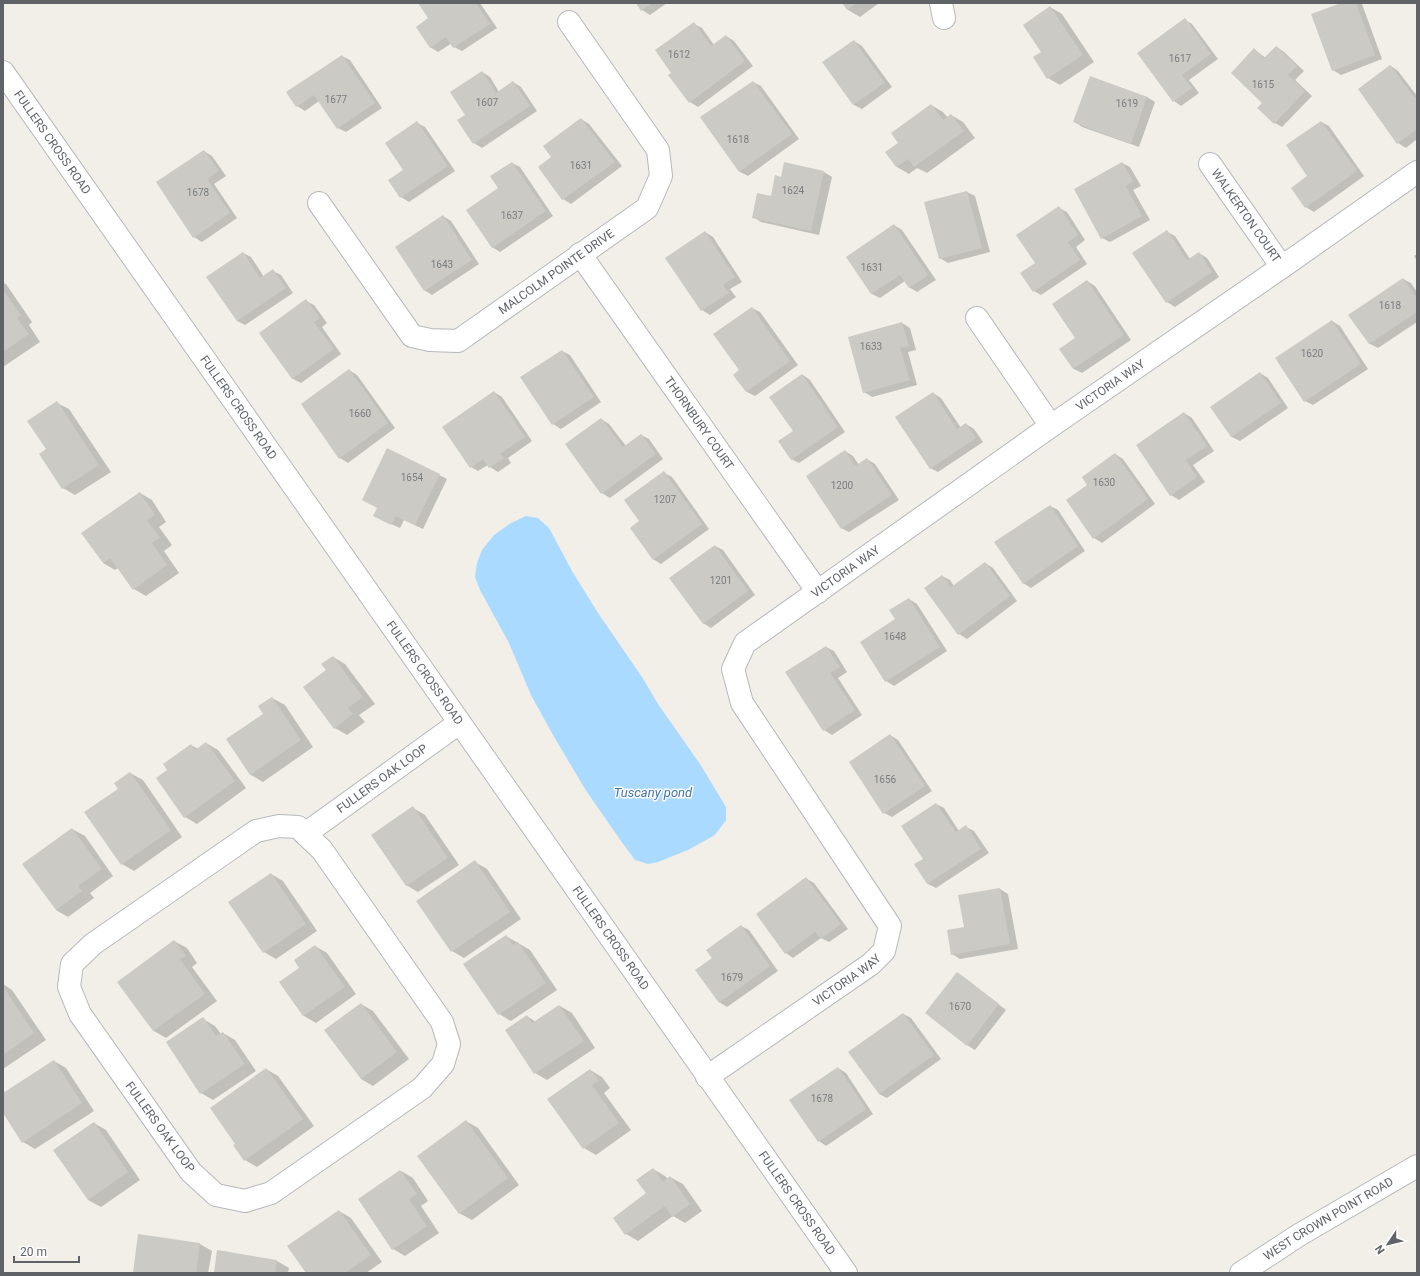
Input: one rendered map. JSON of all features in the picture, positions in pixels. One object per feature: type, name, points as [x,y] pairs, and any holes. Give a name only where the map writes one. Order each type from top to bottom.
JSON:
[{"type":"street","name":"MALCOLM POINTE DRIVE","points":[[319,202],[412,336],[430,340],[458,341],[647,208],[662,176],[658,150],[569,22]]},
{"type":"street","name":"FULLERS CROSS ROAD","points":[[3,72],[846,1273]]},
{"type":"street","name":"WALKERTON COURT","points":[[1210,164],[1282,268]]},
{"type":"street","name":"VICTORIA WAY","points":[[707,1077],[871,964],[884,951],[890,926],[742,703],[733,669],[746,643],[1051,426],[1282,268],[1417,172]]},
{"type":"street","name":"THORNBURY COURT","points":[[580,254],[818,592]]},
{"type":"street","points":[[977,318],[1051,426]]},
{"type":"street","name":"FULLERS OAK LOOP","points":[[305,834],[459,723]]},
{"type":"street","name":"FULLERS OAK LOOP","points":[[279,826],[298,827],[305,834],[322,850],[442,1022],[449,1044],[443,1064],[422,1088],[271,1193],[245,1201],[216,1195],[192,1172],[80,1014],[69,987],[72,964],[93,944],[256,831],[279,826]]},
{"type":"street","name":"WEST CROWN POINT ROAD","points":[[1241,1273],[1299,1235],[1417,1166]]},
{"type":"water","name":"Tuscany pond","points":[[526,516],[538,518],[549,528],[572,571],[598,613],[642,677],[658,704],[700,764],[726,807],[726,820],[715,835],[688,850],[658,862],[648,864],[635,860],[585,789],[553,735],[531,695],[509,643],[480,590],[475,577],[477,563],[482,550],[494,535],[511,523]]},
{"type":"building","points":[[418,3],[476,3],[490,24],[453,48],[446,37],[430,48],[416,27],[428,18]]},
{"type":"building","points":[[636,3],[653,3],[641,11]]},
{"type":"building","points":[[842,3],[857,3],[847,10]]},
{"type":"building","points":[[1341,3],[1356,3],[1375,55],[1332,71],[1311,14]]},
{"type":"building","points":[[1050,6],[1083,55],[1047,79],[1033,57],[1041,52],[1023,25]]},
{"type":"building","points":[[1185,18],[1211,54],[1182,75],[1192,88],[1173,102],[1137,53]]},
{"type":"building","points":[[694,22],[711,46],[726,35],[745,61],[689,103],[668,75],[671,73],[655,50]]},
{"type":"building","points":[[854,40],[885,83],[853,105],[822,62]]},
{"type":"building","points":[[1276,46],[1297,66],[1288,75],[1305,91],[1274,124],[1257,108],[1262,103],[1231,73],[1254,48],[1264,58]]},
{"type":"building","points":[[342,55],[375,103],[337,129],[314,95],[296,107],[286,92]]},
{"type":"building","points":[[1390,65],[1415,98],[1417,97],[1417,129],[1397,144],[1358,89]]},
{"type":"building","points":[[482,71],[496,93],[513,81],[530,106],[473,144],[457,120],[465,115],[450,92]]},
{"type":"building","points":[[1090,76],[1147,97],[1131,144],[1073,122]]},
{"type":"building","points":[[753,81],[792,134],[739,172],[700,117]]},
{"type":"building","points":[[931,104],[943,120],[951,114],[964,131],[914,167],[908,159],[896,167],[885,152],[898,143],[891,133]]},
{"type":"building","points":[[581,118],[615,162],[562,200],[538,167],[551,157],[543,146]]},
{"type":"building","points":[[417,121],[448,166],[400,198],[388,180],[403,170],[385,143]]},
{"type":"building","points":[[1321,121],[1357,171],[1305,208],[1291,188],[1307,176],[1286,145]]},
{"type":"building","points":[[204,150],[219,171],[207,179],[230,213],[193,238],[156,182]]},
{"type":"building","points":[[512,162],[546,211],[492,248],[466,210],[498,188],[490,176]]},
{"type":"building","points":[[784,162],[824,171],[811,231],[752,218],[757,193],[771,196],[775,175],[781,177]]},
{"type":"building","points":[[1122,162],[1133,181],[1126,186],[1142,216],[1101,239],[1074,189]]},
{"type":"building","points":[[967,191],[982,248],[939,259],[924,202]]},
{"type":"building","points":[[1059,206],[1078,235],[1068,242],[1080,260],[1033,292],[1020,273],[1035,263],[1016,235]]},
{"type":"building","points":[[443,215],[472,260],[424,291],[395,247]]},
{"type":"building","points":[[894,224],[928,275],[909,288],[900,275],[871,294],[846,257]]},
{"type":"building","points":[[1167,230],[1187,260],[1199,252],[1212,272],[1166,303],[1132,253]]},
{"type":"building","points":[[705,231],[735,277],[723,285],[729,293],[701,311],[665,258]]},
{"type":"building","points":[[243,252],[260,278],[273,269],[286,288],[237,321],[206,277]]},
{"type":"building","points":[[1403,278],[1417,298],[1417,312],[1369,344],[1348,315]]},
{"type":"building","points":[[1087,280],[1124,335],[1073,369],[1059,349],[1075,338],[1052,304]]},
{"type":"building","points":[[3,290],[21,315],[17,318],[29,334],[3,352]]},
{"type":"building","points":[[306,299],[320,318],[314,322],[334,349],[292,379],[259,333]]},
{"type":"building","points":[[752,307],[790,361],[746,392],[733,375],[739,370],[713,334]]},
{"type":"building","points":[[1332,320],[1361,364],[1304,402],[1275,358]]},
{"type":"building","points":[[902,322],[909,346],[900,348],[910,380],[863,393],[848,337]]},
{"type":"building","points":[[562,350],[594,397],[552,425],[520,377]]},
{"type":"building","points":[[349,369],[388,423],[339,459],[301,404]]},
{"type":"building","points":[[1260,372],[1281,403],[1231,437],[1210,407]]},
{"type":"building","points":[[802,374],[838,427],[791,460],[778,441],[793,431],[769,397]]},
{"type":"building","points":[[494,391],[525,437],[500,454],[504,458],[489,468],[483,459],[470,468],[442,427]]},
{"type":"building","points":[[933,392],[957,429],[966,423],[976,438],[930,469],[895,417]]},
{"type":"building","points":[[57,401],[99,465],[62,489],[39,454],[46,449],[27,421]]},
{"type":"building","points":[[1184,412],[1207,446],[1186,460],[1197,477],[1170,496],[1136,445]]},
{"type":"building","points":[[601,418],[623,447],[641,434],[656,454],[601,494],[565,444]]},
{"type":"building","points":[[387,448],[440,474],[415,525],[396,516],[391,525],[373,516],[377,508],[362,500]]},
{"type":"building","points":[[845,450],[855,466],[867,458],[892,495],[841,529],[806,476]]},
{"type":"building","points":[[1115,453],[1148,499],[1093,539],[1066,500],[1087,485],[1082,477]]},
{"type":"building","points":[[664,471],[702,524],[653,560],[630,528],[639,521],[624,500]]},
{"type":"building","points":[[140,492],[155,515],[147,520],[160,538],[152,543],[167,565],[133,590],[110,558],[103,563],[81,533]]},
{"type":"building","points":[[1050,505],[1078,546],[1023,584],[994,542]]},
{"type":"building","points":[[715,545],[748,591],[703,624],[669,578]]},
{"type":"building","points":[[985,562],[1010,596],[958,635],[924,588],[942,575],[951,587]]},
{"type":"building","points":[[909,598],[940,647],[885,682],[860,642],[895,619],[889,610]]},
{"type":"building","points":[[826,646],[840,667],[830,673],[855,710],[823,731],[785,672]]},
{"type":"building","points":[[333,656],[363,697],[348,708],[353,714],[334,729],[303,687],[326,670],[321,664]]},
{"type":"building","points":[[272,697],[301,740],[250,775],[226,739],[263,714],[258,706]]},
{"type":"building","points":[[890,734],[925,786],[883,814],[849,762]]},
{"type":"building","points":[[206,742],[235,781],[184,818],[156,778],[167,770],[163,764],[191,744],[195,750]]},
{"type":"building","points":[[130,772],[171,830],[121,865],[84,812],[118,789],[114,783]]},
{"type":"building","points":[[936,803],[956,832],[966,825],[981,849],[927,884],[914,864],[923,859],[901,826]]},
{"type":"building","points":[[413,806],[448,858],[406,886],[371,835]]},
{"type":"building","points":[[72,828],[102,869],[78,886],[82,891],[56,910],[22,864]]},
{"type":"building","points":[[475,860],[510,912],[451,952],[416,901]]},
{"type":"building","points":[[271,873],[306,924],[263,953],[228,902]]},
{"type":"building","points":[[806,877],[841,924],[821,939],[815,932],[785,954],[756,914]]},
{"type":"building","points":[[1000,888],[1010,944],[951,955],[947,930],[964,927],[958,895]]},
{"type":"building","points":[[741,925],[770,966],[719,1003],[695,970],[712,958],[706,950]]},
{"type":"building","points":[[506,935],[513,945],[518,942],[546,983],[498,1015],[463,964]]},
{"type":"building","points":[[174,940],[186,956],[180,959],[205,994],[153,1031],[117,982]]},
{"type":"building","points":[[315,945],[345,987],[303,1016],[279,982],[299,968],[294,960]]},
{"type":"building","points":[[957,972],[999,1004],[967,1046],[925,1013]]},
{"type":"building","points":[[3,986],[34,1033],[3,1055]]},
{"type":"building","points":[[361,1003],[397,1052],[361,1079],[324,1030]]},
{"type":"building","points":[[559,1005],[584,1041],[534,1074],[505,1030],[527,1015],[532,1023]]},
{"type":"building","points":[[903,1013],[934,1055],[879,1094],[848,1052]]},
{"type":"building","points":[[203,1017],[216,1036],[223,1032],[245,1064],[200,1094],[166,1042]]},
{"type":"building","points":[[54,1060],[82,1103],[22,1143],[3,1113],[3,1093]]},
{"type":"building","points":[[838,1067],[866,1109],[818,1142],[789,1100]]},
{"type":"building","points":[[266,1068],[303,1119],[244,1161],[233,1145],[235,1144],[210,1108]]},
{"type":"building","points":[[590,1069],[599,1081],[592,1085],[619,1123],[583,1149],[547,1099]]},
{"type":"building","points":[[466,1120],[508,1178],[459,1214],[417,1156]]},
{"type":"building","points":[[94,1122],[128,1172],[88,1200],[53,1150]]},
{"type":"building","points":[[653,1168],[663,1182],[670,1176],[690,1204],[672,1217],[665,1206],[625,1235],[613,1218],[646,1193],[636,1180]]},
{"type":"building","points":[[400,1170],[417,1194],[409,1199],[427,1226],[392,1250],[358,1199]]},
{"type":"building","points":[[339,1210],[371,1255],[345,1273],[306,1273],[287,1246]]},
{"type":"building","points":[[138,1234],[200,1243],[196,1273],[133,1273]]},
{"type":"building","points":[[217,1250],[277,1260],[275,1273],[214,1273]]}]
